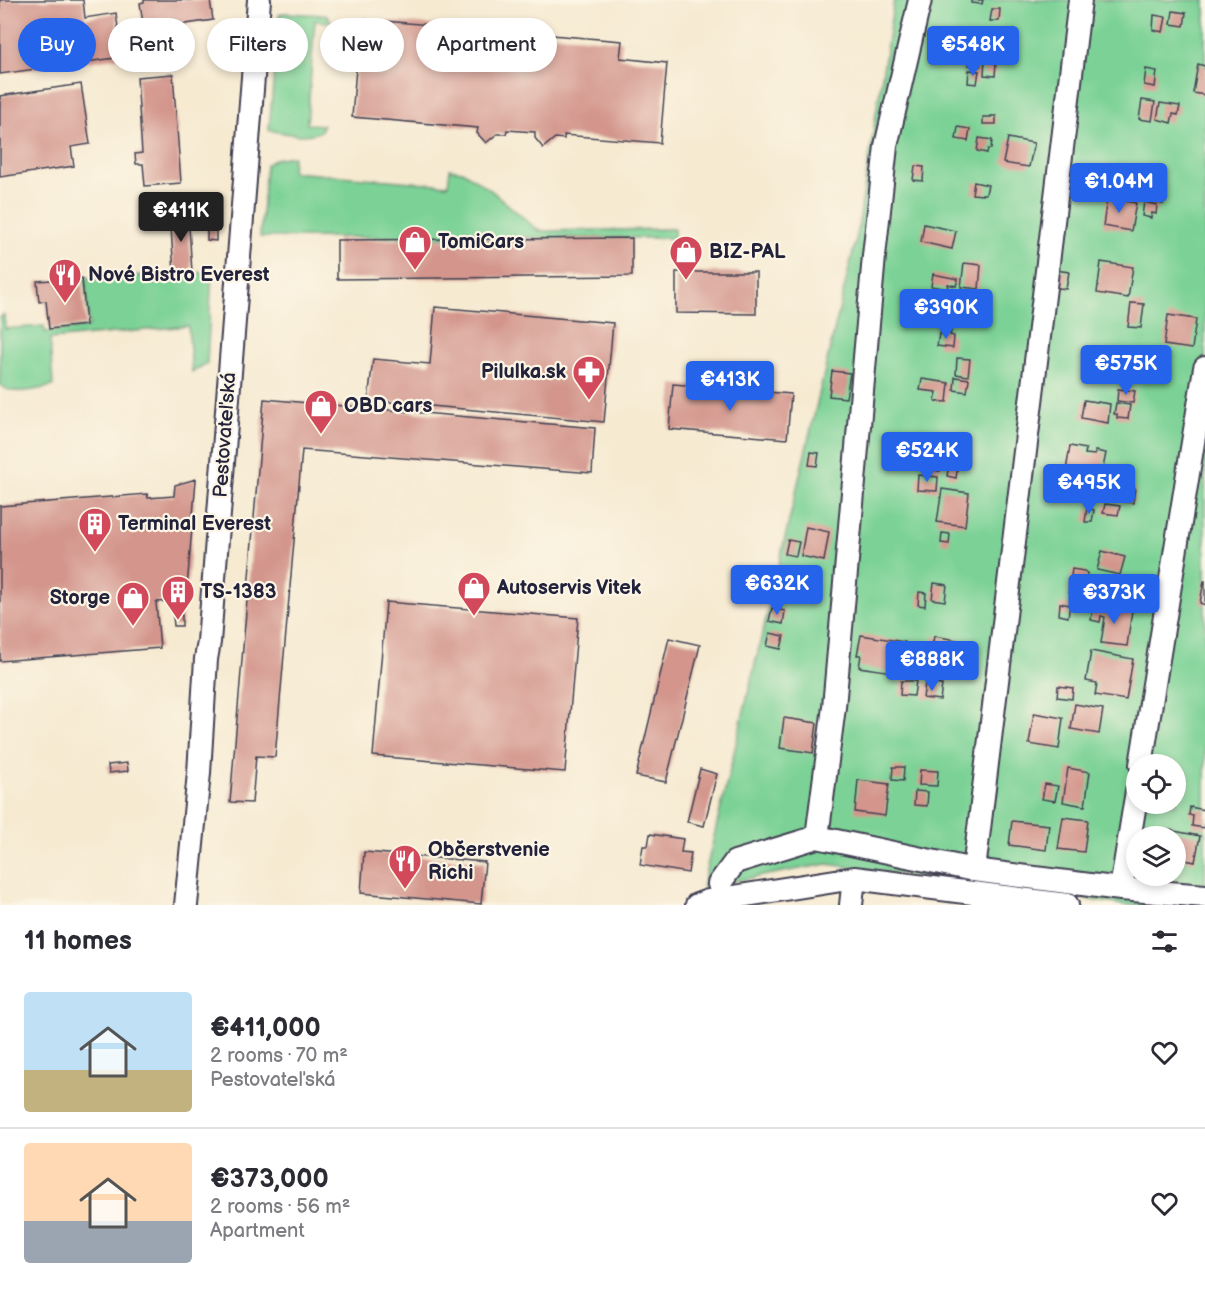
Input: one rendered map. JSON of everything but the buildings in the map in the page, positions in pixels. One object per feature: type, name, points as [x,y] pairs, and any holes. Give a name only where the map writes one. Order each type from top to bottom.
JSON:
[{"type":"street","name":"Pestovateľská","points":[[186,905],[199,772],[206,658],[259,0]]},
{"type":"street","points":[[817,837],[834,707],[886,146],[920,0]]},
{"type":"street","points":[[974,870],[1080,0]]},
{"type":"street","points":[[1143,754],[1205,368]]},
{"type":"street","points":[[1121,889],[1133,814]]},
{"type":"street","points":[[720,884],[735,862],[817,837],[974,870],[1121,889],[1205,896]]},
{"type":"street","points":[[697,905],[708,901],[854,878],[1067,905]]},
{"type":"street","points":[[851,905],[854,878]]},
{"type":"green space","points":[[894,0],[1205,0],[1205,905],[1127,905],[827,864],[702,887],[857,235]]},
{"type":"green space","points":[[284,13],[325,15],[329,18],[320,18],[320,21],[315,21],[307,124],[323,125],[321,131],[310,135],[269,130],[274,72],[308,72],[308,18],[279,18],[279,15]]},
{"type":"green space","points":[[293,156],[292,172],[448,185],[450,169],[462,171],[492,191],[539,231],[674,229],[674,238],[260,237],[266,165],[275,159]]},
{"type":"green space","points":[[212,272],[207,363],[192,372],[188,326],[50,339],[53,386],[12,391],[0,385],[0,317],[4,315],[5,329],[44,326],[45,332],[89,327],[85,278]]},
{"type":"place","name":"TomiCars","points":[[415,271]]},
{"type":"place","name":"BIZ-PAL","points":[[686,281]]},
{"type":"place","name":"Nové Bistro Everest","points":[[65,304]]},
{"type":"place","name":"Pilulka.sk","points":[[589,401]]},
{"type":"place","name":"OBD cars","points":[[321,435]]},
{"type":"place","name":"Terminal Everest","points":[[95,553]]},
{"type":"place","name":"Autoservis Vitek","points":[[474,617]]},
{"type":"place","name":"TS-1383","points":[[178,621]]},
{"type":"place","name":"Storge","points":[[133,627]]},
{"type":"place","name":"Občerstvenie Richi","points":[[405,890]]}]
